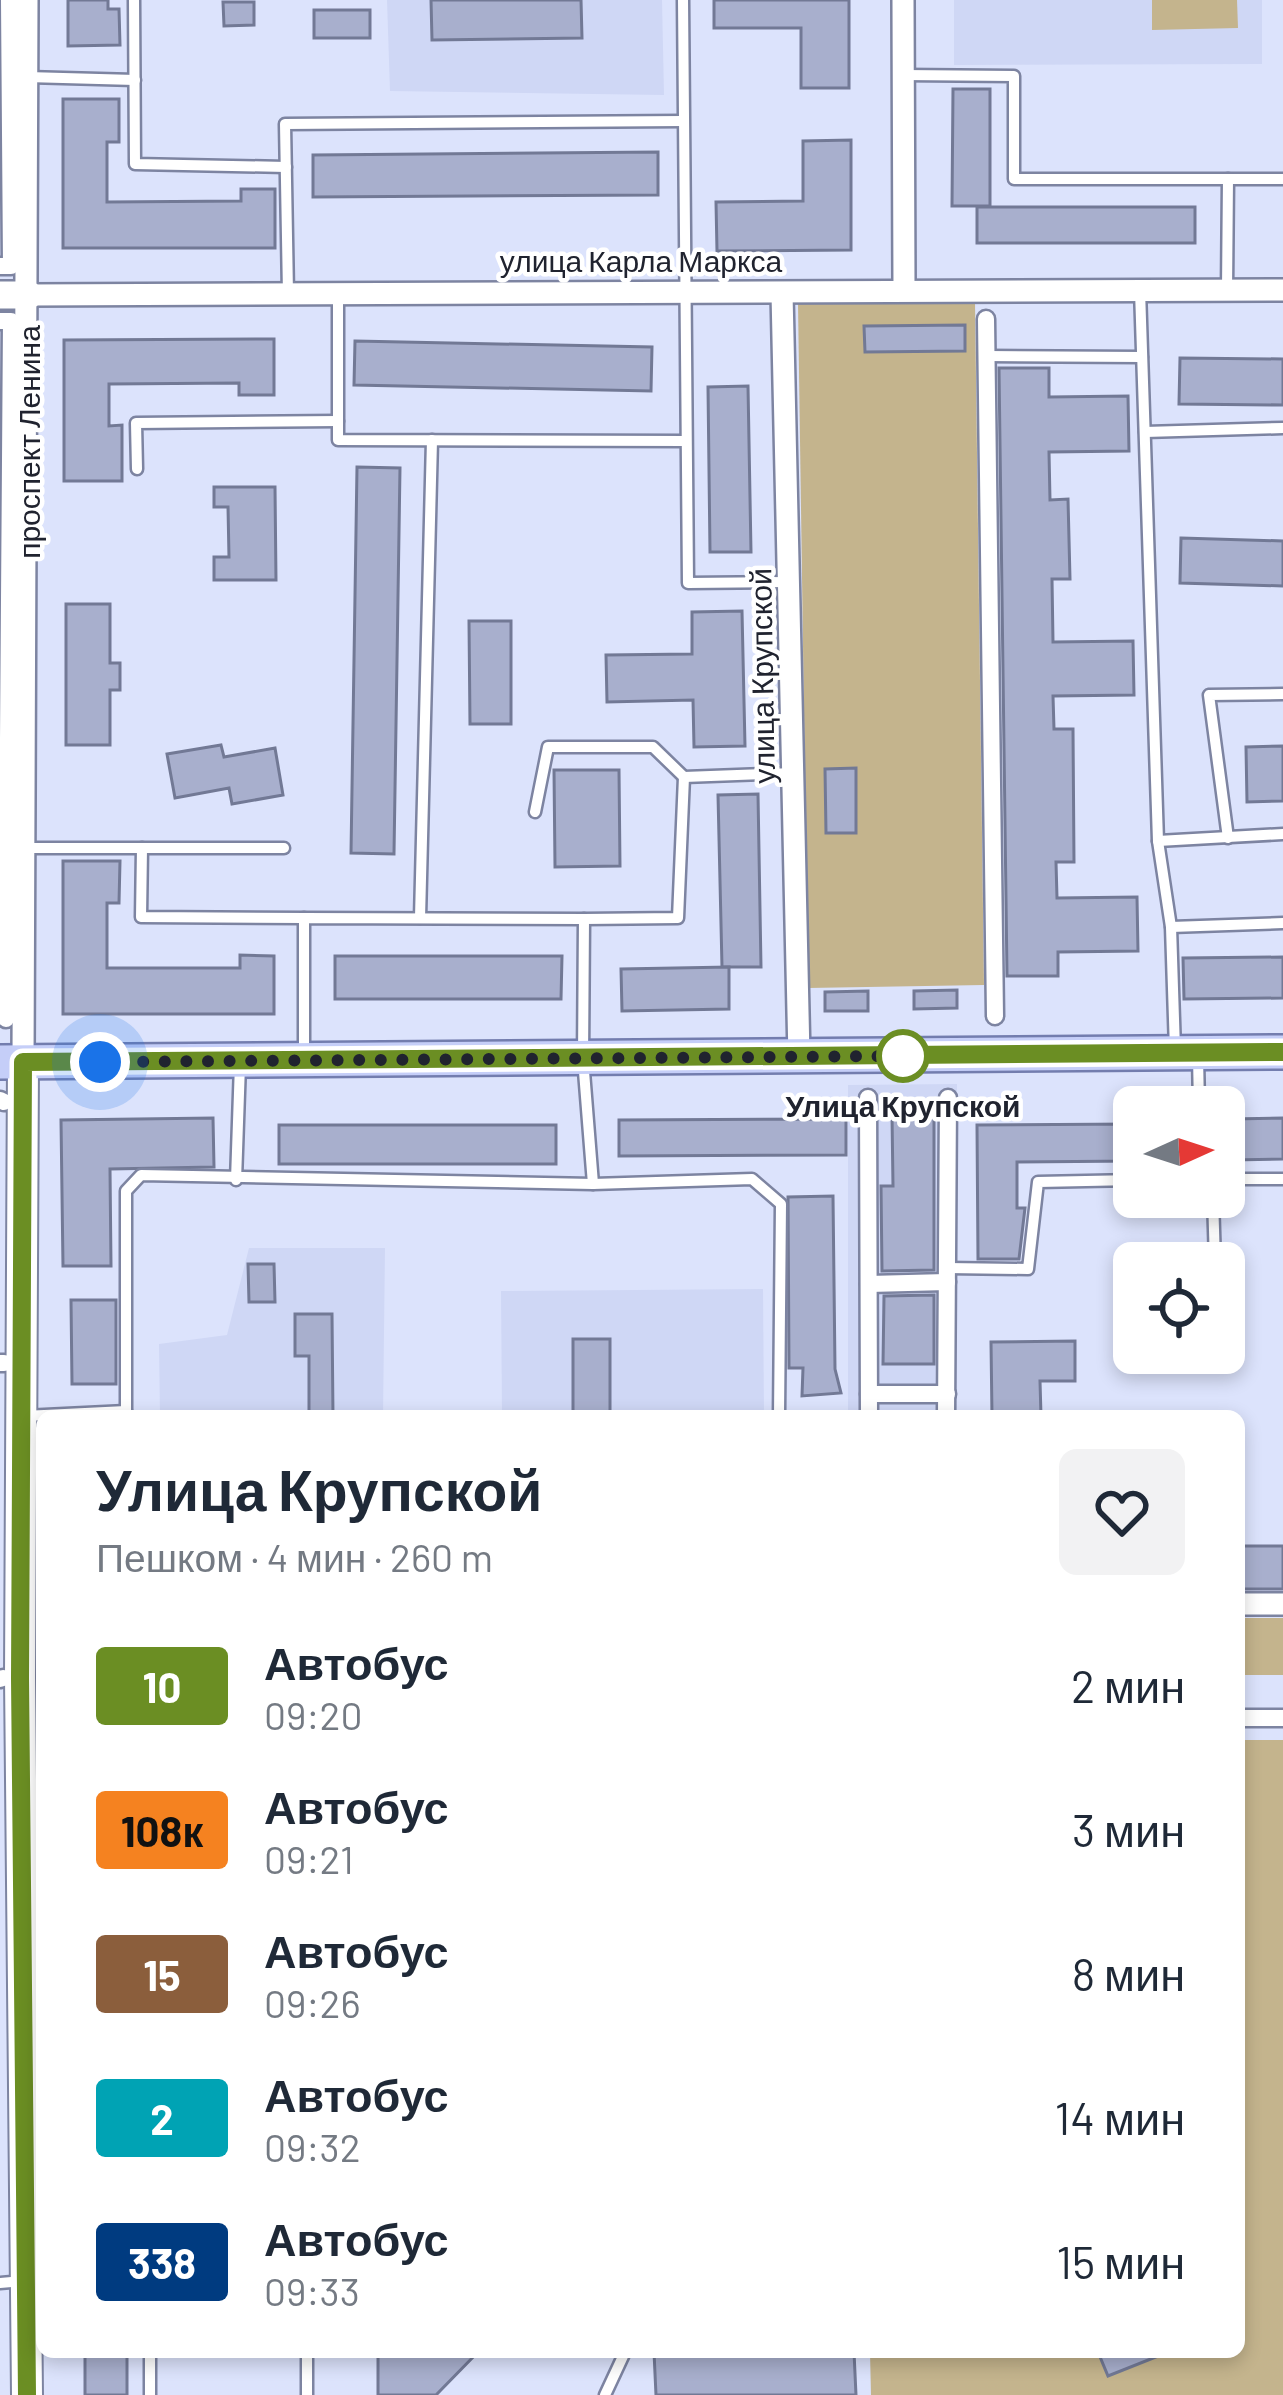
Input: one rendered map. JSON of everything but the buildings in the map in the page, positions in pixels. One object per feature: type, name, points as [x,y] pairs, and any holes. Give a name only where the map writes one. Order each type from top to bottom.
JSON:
[{"type":"main road","points":[[11,1062],[1283,1052]]},
{"type":"main road","name":"проспект Ленина","points":[[11,1062],[32,1781],[13,2282],[27,2395]]},
{"type":"street","points":[[0,266],[10,266],[5,229],[9,0]]},
{"type":"street","name":"проспект Ленина","points":[[11,1062],[27,848],[27,0]]},
{"type":"street","points":[[903,0],[904,290]]},
{"type":"street","name":"улица Карла Маркса","points":[[0,295],[1283,290]]},
{"type":"street","name":"улица Крупской","points":[[782,292],[799,1057]]},
{"type":"street","points":[[986,319],[995,1016]]},
{"type":"street","points":[[0,321],[11,321],[4,683],[6,1018]]},
{"type":"street","points":[[868,1098],[869,1410]]},
{"type":"street","points":[[946,1410],[948,1098]]},
{"type":"street","points":[[869,1284],[947,1275]]},
{"type":"street","points":[[869,1394],[946,1394]]},
{"type":"street","points":[[1245,1604],[1283,1604]]},
{"type":"street","points":[[1245,1718],[1283,1718]]},
{"type":"lane","points":[[134,0],[135,164],[286,167]]},
{"type":"lane","points":[[683,0],[688,583],[788,581]]},
{"type":"lane","points":[[903,75],[1014,76],[1014,178],[1283,179]]},
{"type":"lane","points":[[28,77],[135,80]]},
{"type":"lane","points":[[288,294],[285,124],[683,121]]},
{"type":"lane","points":[[1227,290],[1228,179]]},
{"type":"lane","points":[[986,289],[987,360],[1142,358]]},
{"type":"lane","points":[[1140,290],[1158,841],[1194,1086]]},
{"type":"lane","points":[[338,294],[338,440],[686,441]]},
{"type":"lane","points":[[137,469],[136,423],[338,421]]},
{"type":"lane","points":[[1145,432],[1283,428]]},
{"type":"lane","points":[[420,919],[432,440]]},
{"type":"lane","points":[[1228,838],[1209,695],[1283,694]]},
{"type":"lane","points":[[536,812],[548,747],[653,747],[684,777],[793,773]]},
{"type":"lane","points":[[142,848],[141,917],[678,918],[684,777]]},
{"type":"lane","points":[[1158,841],[1283,834]]},
{"type":"lane","points":[[27,848],[284,848]]},
{"type":"lane","points":[[304,918],[304,1061]]},
{"type":"lane","points":[[584,920],[583,1059],[593,1184]]},
{"type":"lane","points":[[1171,927],[1283,923]]},
{"type":"lane","points":[[236,1180],[240,1061]]},
{"type":"lane","points":[[126,1410],[126,1190],[141,1174],[236,1180],[593,1184],[752,1179],[781,1204],[779,1410]]},
{"type":"lane","points":[[1245,1179],[1283,1179]]},
{"type":"lane","points":[[947,1275],[1028,1268],[1038,1182],[1113,1180]]},
{"type":"lane","points":[[20,1417],[36,1416]]},
{"type":"lane","points":[[150,2358],[150,2395]]},
{"type":"lane","points":[[307,2358],[307,2395]]},
{"type":"lane","points":[[605,2395],[622,2358]]},
{"type":"shaded area","points":[[387,0],[662,0],[664,95],[390,91]]},
{"type":"shaded area","points":[[954,0],[1262,0],[1262,64],[954,65]]},
{"type":"shaded area","points":[[1152,0],[1237,0],[1238,28],[1152,30]]},
{"type":"shaded area","points":[[975,302],[984,985],[808,988],[798,303]]},
{"type":"shaded area","points":[[957,1084],[957,1410],[848,1410],[848,1085]]},
{"type":"shaded area","points":[[249,1248],[385,1248],[383,1410],[160,1410],[159,1344],[227,1335]]},
{"type":"shaded area","points":[[763,1289],[764,1410],[502,1410],[501,1291]]},
{"type":"shaded area","points":[[1245,1618],[1283,1618],[1283,1675],[1245,1675]]},
{"type":"shaded area","points":[[1245,1740],[1283,1740],[1283,2395],[871,2395],[870,2358],[1245,2358]]},
{"type":"bus line","name":"10","points":[[27,2395],[20,1678],[23,1062],[1283,1052]]},
{"type":"place","name":"Улица Крупской","points":[[903,1056]]},
{"type":"route","points":[[100,1062],[903,1056]]}]
